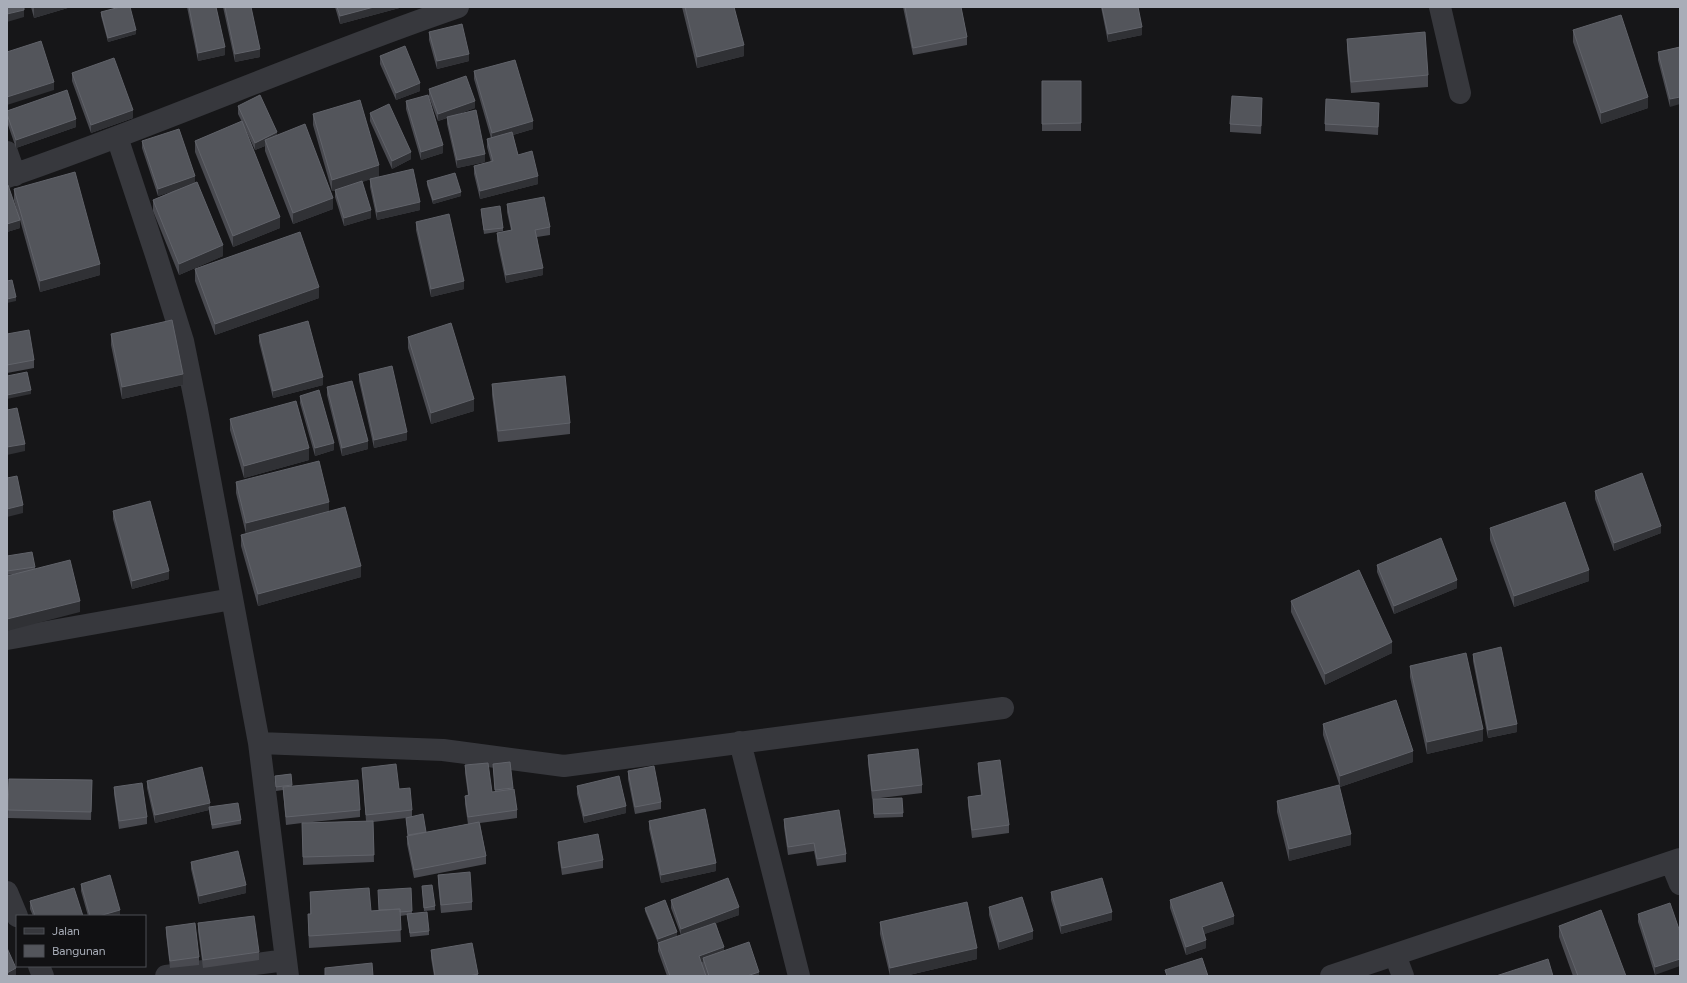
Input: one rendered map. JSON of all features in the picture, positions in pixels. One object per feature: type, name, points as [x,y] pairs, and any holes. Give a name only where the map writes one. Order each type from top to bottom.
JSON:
[{"type":"street","points":[[1440,7],[1460,93]]},
{"type":"street","points":[[7,152],[11,176],[117,137],[446,9]]},
{"type":"street","points":[[117,137],[158,258],[183,340],[259,743],[287,968],[166,976]]},
{"type":"street","points":[[7,639],[232,599]]},
{"type":"street","points":[[259,743],[443,750],[564,766],[1003,708]]},
{"type":"street","points":[[740,742],[799,976]]},
{"type":"street","points":[[1332,976],[1676,860],[1680,884]]},
{"type":"street","points":[[7,892],[17,915]]},
{"type":"street","points":[[1395,955],[1403,976]]},
{"type":"building","points":[[7,7],[24,7],[24,10],[7,14]]},
{"type":"building","points":[[120,7],[130,7],[136,30],[108,38],[101,12]]},
{"type":"building","points":[[189,7],[216,7],[225,47],[198,53]]},
{"type":"building","points":[[225,7],[251,7],[260,49],[235,54]]},
{"type":"building","points":[[337,7],[374,7],[340,16]]},
{"type":"building","points":[[685,7],[734,7],[744,45],[697,57]]},
{"type":"building","points":[[905,7],[961,7],[967,37],[913,48]]},
{"type":"building","points":[[1102,7],[1138,7],[1142,27],[1108,34]]},
{"type":"building","points":[[1621,15],[1648,97],[1601,113],[1573,30]]},
{"type":"building","points":[[462,24],[469,54],[437,61],[429,32]]},
{"type":"building","points":[[1425,32],[1428,75],[1351,82],[1347,39]]},
{"type":"building","points":[[41,41],[54,82],[7,97],[7,52]]},
{"type":"building","points":[[405,46],[420,83],[396,93],[380,56]]},
{"type":"building","points":[[1680,47],[1680,97],[1670,99],[1658,52]]},
{"type":"building","points":[[114,58],[133,110],[91,125],[72,73]]},
{"type":"building","points":[[515,60],[533,121],[492,133],[474,71]]},
{"type":"building","points":[[466,76],[475,101],[438,114],[429,89]]},
{"type":"building","points":[[1042,81],[1081,81],[1081,123],[1042,124]]},
{"type":"building","points":[[67,90],[76,119],[16,140],[7,111]]},
{"type":"building","points":[[260,95],[277,132],[255,143],[238,106]]},
{"type":"building","points":[[428,95],[443,145],[421,152],[406,101]]},
{"type":"building","points":[[1232,96],[1262,98],[1261,126],[1230,124]]},
{"type":"building","points":[[1326,99],[1379,103],[1378,127],[1325,124]]},
{"type":"building","points":[[360,100],[379,165],[332,180],[313,114]]},
{"type":"building","points":[[389,104],[411,152],[392,161],[370,113]]},
{"type":"building","points":[[476,110],[485,154],[457,160],[447,117]]},
{"type":"building","points":[[242,121],[280,217],[233,236],[195,141]]},
{"type":"building","points":[[305,124],[333,198],[293,213],[265,140]]},
{"type":"building","points":[[179,129],[195,176],[158,189],[142,141]]},
{"type":"building","points":[[512,132],[518,155],[532,151],[538,176],[480,191],[474,166],[493,161],[487,139]]},
{"type":"building","points":[[413,169],[420,202],[377,212],[370,179]]},
{"type":"building","points":[[75,172],[100,264],[40,281],[14,189]]},
{"type":"building","points":[[455,173],[461,192],[433,200],[427,181]]},
{"type":"building","points":[[362,181],[371,210],[344,218],[335,190]]},
{"type":"building","points":[[197,182],[223,245],[179,264],[153,200]]},
{"type":"building","points":[[8,185],[20,220],[7,224],[7,186]]},
{"type":"building","points":[[544,197],[550,227],[535,230],[543,268],[506,275],[497,233],[512,230],[507,204]]},
{"type":"building","points":[[500,206],[503,228],[484,230],[481,209]]},
{"type":"building","points":[[449,214],[464,281],[431,289],[416,222]]},
{"type":"building","points":[[300,232],[319,287],[215,324],[195,269]]},
{"type":"building","points":[[12,280],[16,297],[7,299],[7,281]]},
{"type":"building","points":[[172,320],[183,374],[122,387],[111,334]]},
{"type":"building","points":[[308,321],[323,377],[273,391],[259,335]]},
{"type":"building","points":[[451,323],[474,399],[431,413],[408,337]]},
{"type":"building","points":[[29,330],[34,360],[7,365],[7,334]]},
{"type":"building","points":[[392,366],[407,432],[374,440],[359,374]]},
{"type":"building","points":[[27,372],[31,390],[7,395],[7,376]]},
{"type":"building","points":[[565,376],[570,423],[498,431],[492,384]]},
{"type":"building","points":[[352,381],[368,441],[342,448],[327,387]]},
{"type":"building","points":[[319,390],[334,443],[315,448],[300,396]]},
{"type":"building","points":[[296,401],[309,448],[244,466],[230,419]]},
{"type":"building","points":[[17,408],[25,444],[7,447],[7,410]]},
{"type":"building","points":[[319,461],[329,502],[246,523],[236,482]]},
{"type":"building","points":[[1642,473],[1661,526],[1614,543],[1595,491]]},
{"type":"building","points":[[17,476],[23,505],[7,509],[7,478]]},
{"type":"building","points":[[150,501],[169,571],[132,581],[113,511]]},
{"type":"building","points":[[1565,502],[1589,570],[1514,596],[1490,528]]},
{"type":"building","points":[[345,507],[361,566],[258,594],[241,535]]},
{"type":"building","points":[[1441,538],[1457,580],[1394,606],[1377,565]]},
{"type":"building","points":[[32,552],[35,567],[7,571],[7,556]]},
{"type":"building","points":[[70,560],[80,601],[7,619],[7,576]]},
{"type":"building","points":[[1359,570],[1392,642],[1325,674],[1291,601]]},
{"type":"building","points":[[1501,647],[1517,724],[1488,730],[1473,654]]},
{"type":"building","points":[[1466,653],[1483,729],[1427,742],[1410,666]]},
{"type":"building","points":[[1396,700],[1413,751],[1340,776],[1323,724]]},
{"type":"building","points":[[918,749],[922,785],[872,791],[868,755]]},
{"type":"building","points":[[1000,760],[1009,825],[972,830],[968,797],[982,795],[978,763]]},
{"type":"building","points":[[510,762],[513,788],[495,790],[493,764]]},
{"type":"building","points":[[488,763],[492,792],[514,789],[517,810],[468,817],[465,796],[469,795],[465,765]]},
{"type":"building","points":[[396,764],[399,789],[410,788],[412,810],[366,815],[362,768]]},
{"type":"building","points":[[654,766],[661,802],[635,807],[628,771]]},
{"type":"building","points":[[202,767],[210,803],[155,815],[147,781]]},
{"type":"building","points":[[291,774],[292,785],[276,787],[275,776]]},
{"type":"building","points":[[619,776],[626,806],[584,816],[577,786]]},
{"type":"building","points":[[9,779],[92,780],[91,812],[8,810]]},
{"type":"building","points":[[358,780],[360,810],[286,817],[283,787]]},
{"type":"building","points":[[142,783],[147,817],[119,821],[114,787]]},
{"type":"building","points":[[1339,785],[1351,834],[1289,849],[1277,801]]},
{"type":"building","points":[[902,798],[903,813],[874,814],[873,799]]},
{"type":"building","points":[[238,803],[241,820],[212,825],[209,807]]},
{"type":"building","points":[[705,809],[716,863],[661,875],[649,821]]},
{"type":"building","points":[[839,810],[846,854],[817,859],[814,843],[788,847],[784,819]]},
{"type":"building","points":[[423,814],[426,832],[408,835],[406,818]]},
{"type":"building","points":[[373,821],[374,855],[303,857],[302,823]]},
{"type":"building","points":[[479,822],[486,856],[414,870],[407,836]]},
{"type":"building","points":[[598,834],[603,860],[562,868],[558,842]]},
{"type":"building","points":[[238,851],[246,885],[199,896],[191,862]]},
{"type":"building","points":[[470,872],[472,902],[441,905],[438,875]]},
{"type":"building","points":[[110,875],[120,910],[102,915],[90,915],[81,884]]},
{"type":"building","points":[[728,878],[739,907],[681,929],[671,900]]},
{"type":"building","points":[[1102,878],[1112,912],[1061,926],[1051,892]]},
{"type":"building","points":[[1222,882],[1234,916],[1202,927],[1206,940],[1186,947],[1170,900]]},
{"type":"building","points":[[432,885],[435,906],[424,908],[422,886]]},
{"type":"building","points":[[74,888],[83,915],[35,915],[30,901]]},
{"type":"building","points":[[369,888],[371,911],[400,909],[401,930],[309,936],[308,914],[311,914],[310,892]]},
{"type":"building","points":[[411,888],[412,911],[400,912],[400,909],[379,910],[378,890]]},
{"type":"building","points":[[1022,897],[1033,931],[999,942],[989,907]]},
{"type":"building","points":[[665,900],[677,932],[658,939],[645,908]]},
{"type":"building","points":[[967,902],[977,948],[890,968],[880,922]]},
{"type":"building","points":[[1670,903],[1680,932],[1680,959],[1655,967],[1638,914]]},
{"type":"building","points":[[1601,910],[1626,976],[1578,976],[1559,926]]},
{"type":"building","points":[[427,912],[429,931],[410,933],[407,914]]},
{"type":"building","points":[[254,916],[259,952],[203,960],[198,923]]},
{"type":"building","points":[[195,923],[199,957],[170,961],[166,927]]},
{"type":"building","points":[[715,923],[724,947],[699,956],[706,976],[670,976],[658,943]]},
{"type":"building","points":[[749,942],[759,972],[747,976],[709,976],[703,958]]},
{"type":"building","points":[[472,943],[478,974],[469,976],[435,976],[431,950]]},
{"type":"building","points":[[7,948],[16,968],[7,973]]},
{"type":"building","points":[[1202,958],[1208,976],[1167,976],[1165,970]]},
{"type":"building","points":[[1548,959],[1553,976],[1496,976]]},
{"type":"building","points":[[372,963],[373,976],[325,976],[325,968]]}]
